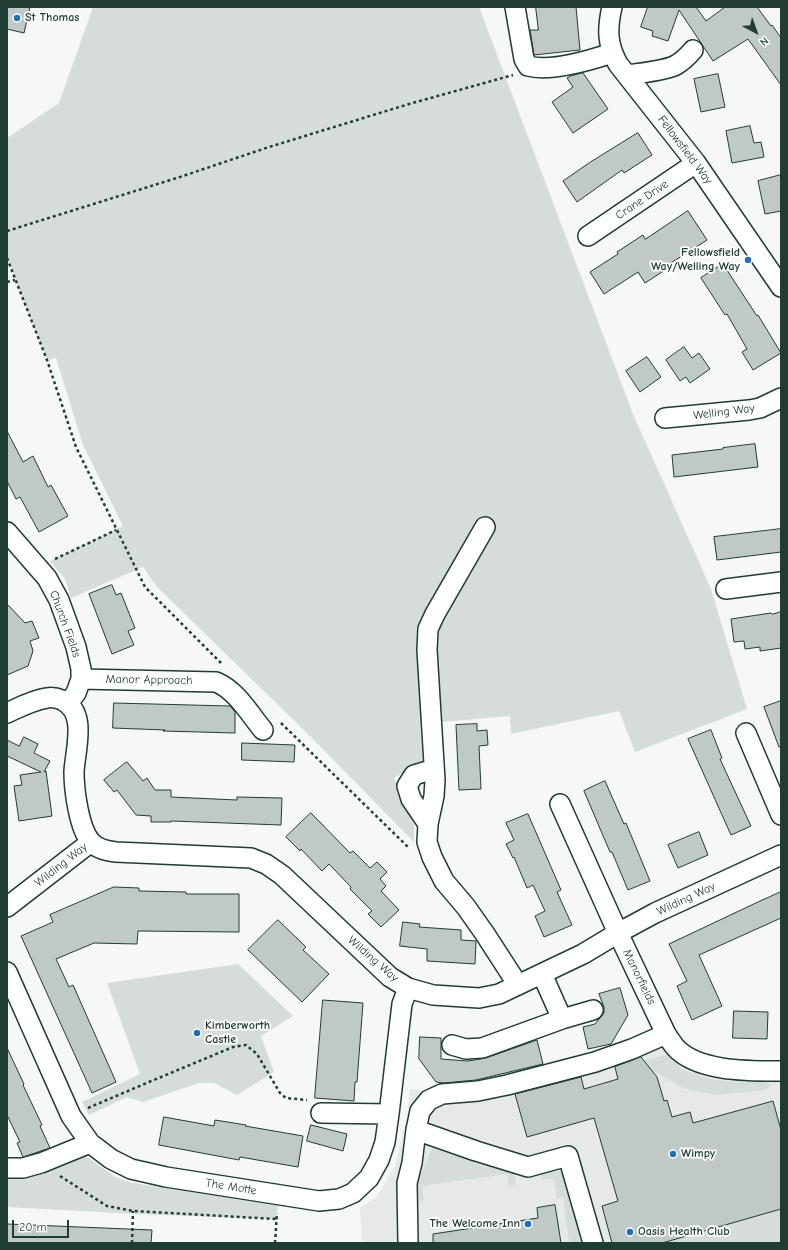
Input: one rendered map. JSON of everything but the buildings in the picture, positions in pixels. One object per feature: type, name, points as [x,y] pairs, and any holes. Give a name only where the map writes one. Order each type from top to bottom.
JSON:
[{"type":"street","points":[[515,7],[524,59],[528,66],[536,68],[572,64],[612,53]]},
{"type":"street","name":"Fellowsfield Way","points":[[612,7],[609,23],[609,38],[612,53],[618,64],[696,163],[781,287]]},
{"type":"street","points":[[627,75],[658,70],[675,65],[686,58],[693,50]]},
{"type":"street","name":"Crane Drive","points":[[588,236],[696,163]]},
{"type":"street","name":"Welling Way","points":[[665,418],[749,410],[765,406],[781,398]]},
{"type":"street","points":[[485,527],[435,614],[428,629],[427,650],[434,768],[434,796],[428,824],[427,842],[432,857],[444,881],[466,907],[518,985]]},
{"type":"street","name":"Church Fields","points":[[7,532],[47,578],[59,600],[76,647],[81,669],[81,679]]},
{"type":"street","points":[[726,589],[781,582]]},
{"type":"street","points":[[219,673],[223,685],[270,725]]},
{"type":"street","name":"Manor Approach","points":[[81,679],[219,673]]},
{"type":"street","points":[[68,703],[76,693],[81,679]]},
{"type":"street","points":[[7,713],[37,700],[48,698],[58,698],[68,703],[74,710],[78,722],[74,772],[76,797],[79,816],[84,830],[91,842]]},
{"type":"street","points":[[746,733],[781,814]]},
{"type":"street","points":[[428,824],[411,799],[407,786],[414,775],[434,768]]},
{"type":"street","name":"Manorfields","points":[[560,804],[618,933],[666,1034],[675,1048],[701,1064],[717,1068],[781,1071]]},
{"type":"street","name":"Wilding Way","points":[[7,907],[91,842],[102,850],[116,852],[251,858],[266,864],[282,875],[390,977],[408,988],[433,995],[479,998],[499,994],[542,974],[583,954],[655,913],[781,855]]},
{"type":"street","name":"The Motte","points":[[7,972],[71,1116],[90,1143],[111,1159],[131,1169],[166,1177],[319,1201],[339,1200],[353,1193],[369,1178],[379,1160],[385,1142],[402,1004],[408,988]]},
{"type":"street","points":[[542,974],[562,1019]]},
{"type":"street","points":[[452,1046],[466,1049],[482,1048],[562,1019],[593,1010]]},
{"type":"street","points":[[408,1243],[407,1183],[412,1163],[420,1111],[430,1100],[442,1094],[478,1091],[595,1062],[632,1049],[666,1034]]},
{"type":"street","points":[[316,1107],[389,1114]]},
{"type":"street","points":[[416,1130],[528,1168],[568,1156],[593,1243]]},
{"type":"street","points":[[7,1168],[23,1168],[41,1163],[90,1143]]},
{"type":"path","points":[[7,231],[180,177],[269,147],[409,104],[536,68]]},
{"type":"path","points":[[7,258],[47,360],[76,447],[145,588],[219,673]]},
{"type":"path","points":[[7,282],[15,280]]},
{"type":"path","points":[[37,567],[116,530]]},
{"type":"path","points":[[270,725],[412,851]]},
{"type":"path","points":[[71,1116],[233,1047],[246,1045],[256,1054],[280,1093],[286,1098],[316,1107]]},
{"type":"path","points":[[41,1163],[107,1206],[132,1211],[276,1219]]},
{"type":"path","points":[[275,1243],[279,1195]]},
{"type":"path","points":[[132,1211],[132,1243]]},
{"type":"shaded area","points":[[93,7],[479,7],[633,414],[711,589],[747,709],[635,752],[619,711],[511,734],[510,716],[420,724],[423,761],[394,778],[414,825],[414,842],[307,733],[156,586],[143,567],[71,598],[65,579],[50,561],[123,526],[83,445],[56,358],[47,360],[7,258],[7,138],[59,103]]},
{"type":"shaded area","points":[[238,964],[293,1016],[261,1036],[274,1072],[237,1095],[214,1083],[199,1083],[143,1102],[127,1097],[89,1115],[82,1102],[140,1074],[107,983]]},
{"type":"shaded area","points":[[666,1034],[686,1056],[781,1071],[781,1243],[362,1243],[360,1207],[376,1198],[395,1166],[407,1117],[410,1089],[442,1094]]},
{"type":"shaded area","points":[[667,1055],[682,1069],[709,1079],[736,1082],[767,1082],[770,1085],[766,1090],[714,1095],[683,1088],[652,1071],[644,1060]]},
{"type":"shaded area","points":[[432,1148],[513,1173],[516,1178],[515,1184],[509,1187],[507,1174],[422,1186],[424,1200],[416,1201],[413,1195]]},
{"type":"shaded area","points":[[82,1153],[114,1176],[128,1182],[278,1206],[276,1219],[135,1214],[7,1207],[7,1171]]},
{"type":"shaded area","points":[[558,1171],[566,1173],[586,1243],[569,1243],[563,1197],[557,1199],[554,1178],[542,1180],[541,1173]]},
{"type":"shaded area","points":[[781,1209],[781,1243],[662,1243]]},
{"type":"place","name":"St Thomas","points":[[17,18]]},
{"type":"place","name":"Fellowsfield Way/Welling Way","points":[[748,260]]},
{"type":"place","name":"Kimberworth Castle","points":[[197,1033]]},
{"type":"place","name":"Wimpy","points":[[673,1154]]},
{"type":"place","name":"The Welcome Inn","points":[[528,1224]]},
{"type":"place","name":"Oasis Health Club","points":[[630,1232]]}]
